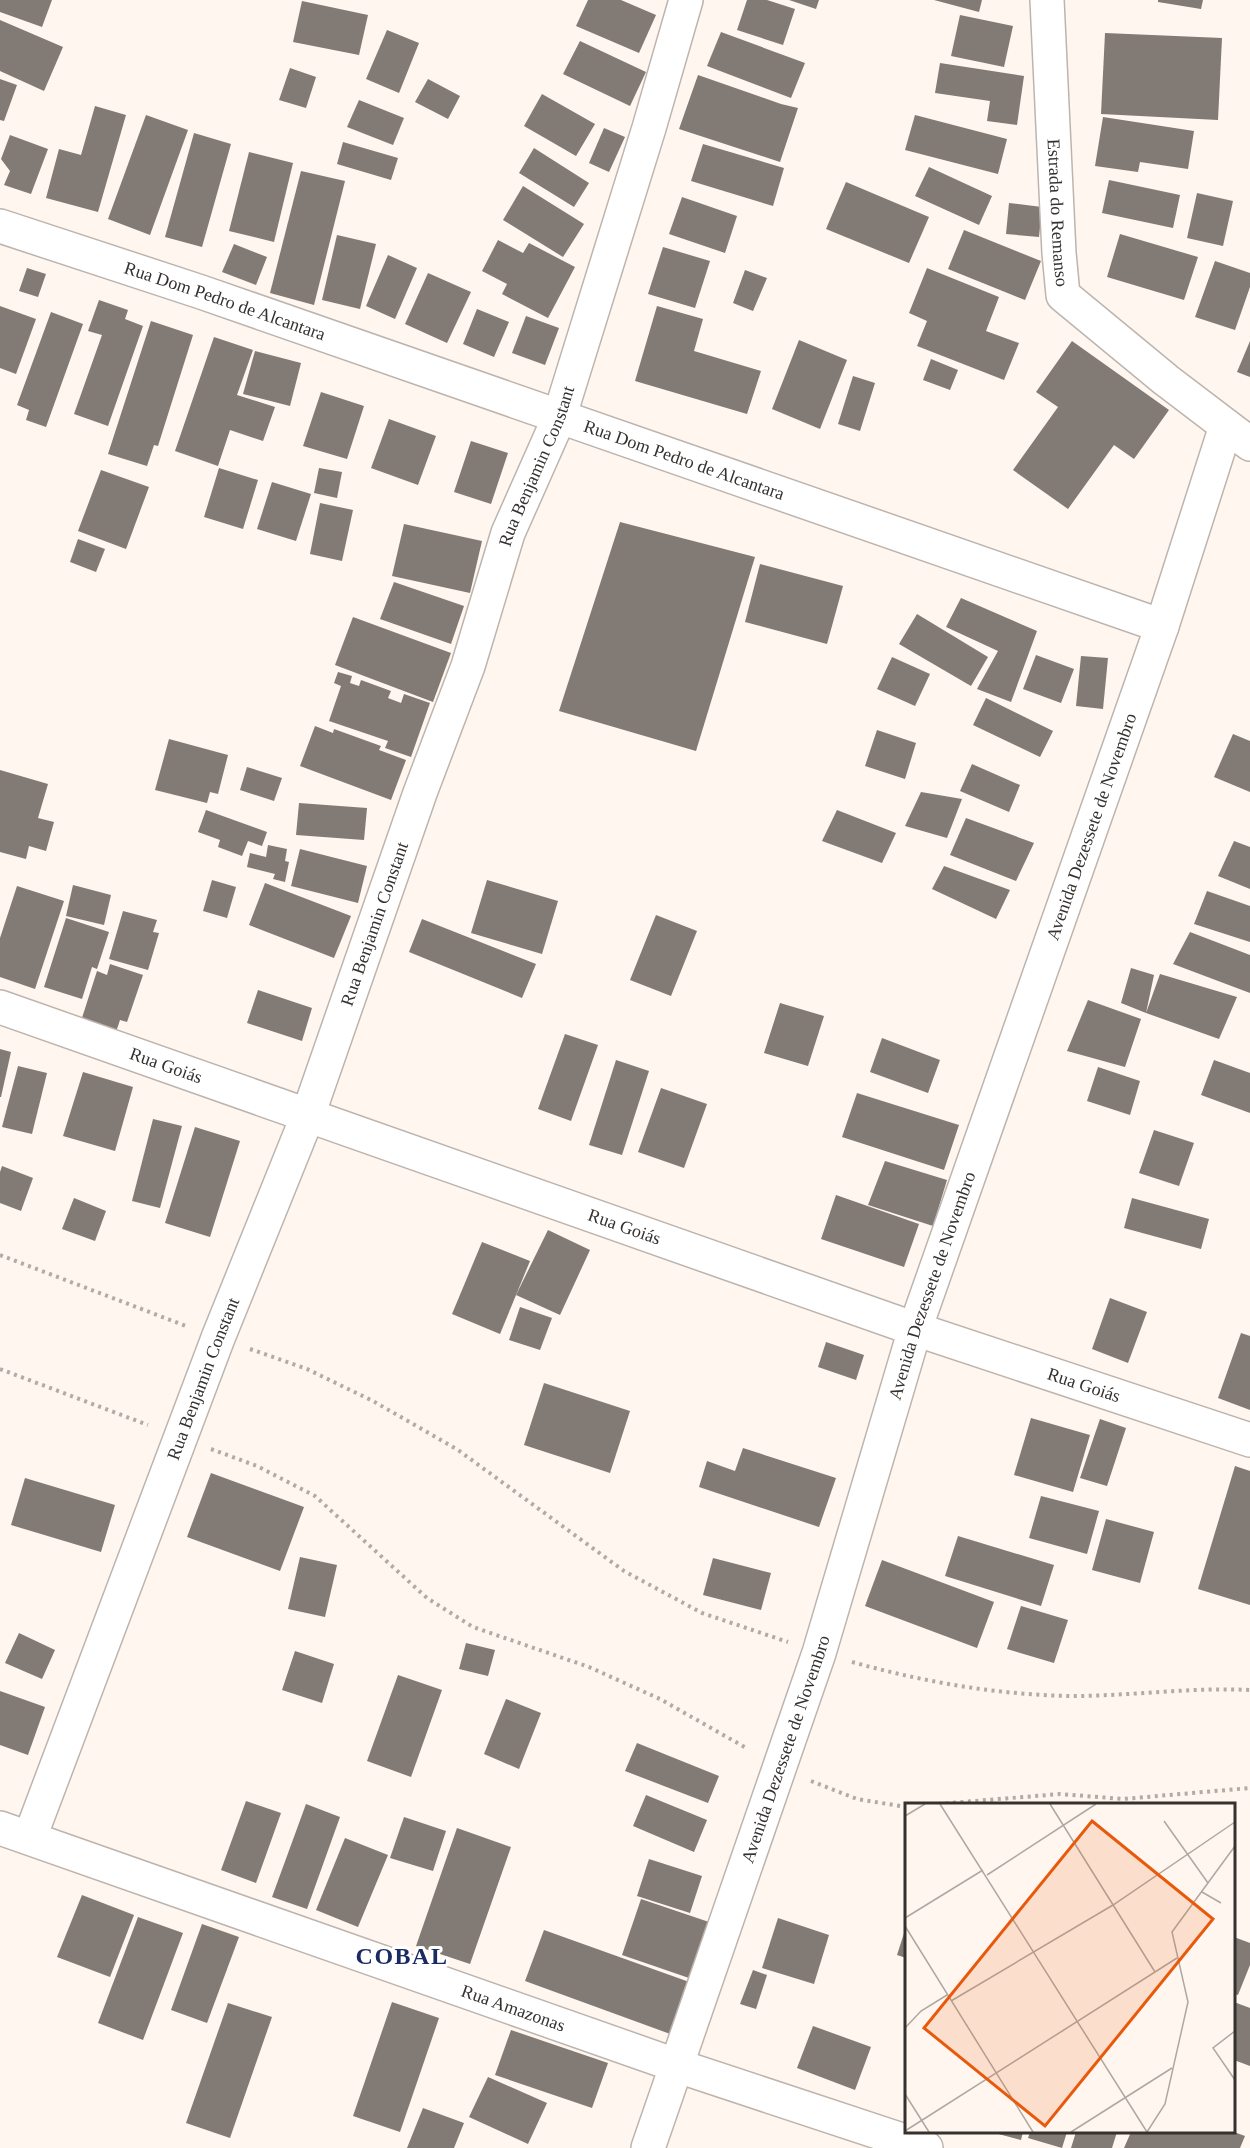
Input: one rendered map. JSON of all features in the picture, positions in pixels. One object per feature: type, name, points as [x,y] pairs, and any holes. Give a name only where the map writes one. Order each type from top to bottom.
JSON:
[{"type":"street","name":"Rua Benjamin Constant","points":[[15,1833],[181,1438],[218,1338],[308,1115],[420,793],[468,666],[508,533],[559,418],[686,0]]},
{"type":"street","name":"Estrada do Remanso","points":[[1047,0],[1063,295],[1238,435]]},
{"type":"street","name":"Rua Dom Pedro de Alcantara","points":[[0,226],[201,292],[1162,626]]},
{"type":"street","name":"Avenida Dezessete de Novembro","points":[[648,2148],[819,1653],[915,1329],[1162,626],[1238,435]]},
{"type":"street","name":"Rua Goiás","points":[[0,1007],[915,1329],[1250,1440]]},
{"type":"street","name":"Rua Amazonas","points":[[15,1833],[678,2066],[926,2148]]},
{"type":"path","points":[[0,1255],[218,1338],[307,1369],[382,1406],[459,1450],[624,1570],[702,1613],[819,1653],[886,1672],[963,1688],[1071,1696],[1250,1690]]},
{"type":"path","points":[[0,1369],[256,1466],[315,1496],[427,1598],[473,1628],[589,1667],[660,1699],[781,1768],[856,1799],[905,1807]]},
{"type":"path","points":[[950,1803],[1060,1794],[1123,1798],[1250,1788]]},
{"type":"building","points":[[0,0],[52,0],[42,27],[0,12]]},
{"type":"building","points":[[588,0],[621,0],[656,15],[639,53],[576,26]]},
{"type":"building","points":[[747,0],[767,0],[795,9],[783,45],[737,30]]},
{"type":"building","points":[[789,0],[819,0],[816,9]]},
{"type":"building","points":[[934,0],[982,0],[979,12]]},
{"type":"building","points":[[1158,0],[1203,0],[1201,9],[1158,2]]},
{"type":"building","points":[[302,1],[368,15],[359,55],[293,42]]},
{"type":"building","points":[[960,15],[1013,26],[1004,67],[951,56]]},
{"type":"building","points":[[0,20],[63,47],[44,91],[0,71]]},
{"type":"building","points":[[387,30],[419,43],[399,93],[366,79]]},
{"type":"building","points":[[721,32],[805,63],[791,98],[707,66]]},
{"type":"building","points":[[1105,33],[1222,38],[1218,120],[1101,114]]},
{"type":"building","points":[[580,41],[646,72],[630,106],[563,74]]},
{"type":"building","points":[[940,63],[1024,76],[1017,125],[987,121],[990,101],[935,93]]},
{"type":"building","points":[[290,68],[316,77],[306,108],[279,100]]},
{"type":"building","points":[[698,75],[798,108],[780,162],[679,129]]},
{"type":"building","points":[[0,79],[17,85],[4,121],[0,120]]},
{"type":"building","points":[[428,79],[460,96],[448,119],[415,102]]},
{"type":"building","points":[[542,94],[595,124],[576,156],[524,126]]},
{"type":"building","points":[[359,100],[404,118],[393,145],[347,127]]},
{"type":"building","points":[[95,106],[126,115],[98,212],[46,198],[59,149],[81,155]]},
{"type":"building","points":[[146,115],[188,130],[150,235],[108,219]]},
{"type":"building","points":[[915,115],[1007,139],[998,174],[905,150]]},
{"type":"building","points":[[1103,117],[1194,131],[1188,169],[1140,162],[1138,172],[1095,166]]},
{"type":"building","points":[[604,128],[625,137],[609,172],[589,163]]},
{"type":"building","points":[[194,133],[231,144],[202,247],[165,237]]},
{"type":"building","points":[[10,135],[48,149],[31,194],[4,185],[10,171],[1,159]]},
{"type":"building","points":[[343,142],[398,158],[391,180],[337,164]]},
{"type":"building","points":[[703,144],[784,168],[773,206],[691,181]]},
{"type":"building","points":[[534,148],[589,183],[574,207],[519,173]]},
{"type":"building","points":[[249,152],[293,163],[274,242],[229,231]]},
{"type":"building","points":[[929,167],[992,196],[979,225],[915,196]]},
{"type":"building","points":[[301,171],[345,181],[314,305],[270,293]]},
{"type":"building","points":[[1109,180],[1180,195],[1173,228],[1102,213]]},
{"type":"building","points":[[846,182],[929,217],[909,263],[826,229]]},
{"type":"building","points":[[523,186],[584,224],[563,257],[503,220]]},
{"type":"building","points":[[1197,193],[1233,201],[1223,246],[1187,238]]},
{"type":"building","points":[[682,197],[737,216],[725,253],[669,234]]},
{"type":"building","points":[[1009,203],[1042,207],[1039,237],[1006,234]]},
{"type":"building","points":[[964,230],[1041,261],[1025,300],[948,269]]},
{"type":"building","points":[[1120,234],[1198,257],[1184,300],[1107,277]]},
{"type":"building","points":[[337,235],[376,244],[360,309],[322,300]]},
{"type":"building","points":[[498,240],[523,253],[529,243],[575,267],[548,318],[502,294],[507,284],[482,271]]},
{"type":"building","points":[[234,244],[267,257],[256,285],[222,272]]},
{"type":"building","points":[[663,247],[710,261],[695,308],[648,294]]},
{"type":"building","points":[[388,255],[417,268],[395,319],[366,306]]},
{"type":"building","points":[[1215,261],[1250,273],[1250,287],[1235,330],[1195,317]]},
{"type":"building","points":[[27,268],[46,274],[38,297],[19,291]]},
{"type":"building","points":[[927,268],[999,297],[986,331],[1019,343],[1004,380],[917,346],[927,321],[909,313]]},
{"type":"building","points":[[745,270],[767,278],[753,311],[733,303]]},
{"type":"building","points":[[428,273],[471,292],[447,343],[405,324]]},
{"type":"building","points":[[99,300],[128,310],[125,319],[143,326],[108,426],[74,414],[102,335],[88,331]]},
{"type":"building","points":[[0,306],[36,319],[16,374],[0,368]]},
{"type":"building","points":[[657,306],[703,319],[694,351],[761,371],[747,414],[635,381]]},
{"type":"building","points":[[477,309],[509,322],[494,357],[463,344]]},
{"type":"building","points":[[51,312],[83,324],[46,427],[26,420],[29,410],[17,405]]},
{"type":"building","points":[[526,316],[559,328],[545,365],[512,353]]},
{"type":"building","points":[[151,321],[193,335],[158,446],[154,445],[147,466],[108,454]]},
{"type":"building","points":[[214,337],[253,350],[237,395],[275,407],[263,441],[230,430],[218,466],[175,451]]},
{"type":"building","points":[[799,340],[847,360],[820,429],[772,409]]},
{"type":"building","points":[[1072,341],[1169,410],[1134,459],[1114,445],[1068,509],[1013,470],[1058,407],[1036,392]]},
{"type":"building","points":[[1250,341],[1250,377],[1237,372]]},
{"type":"building","points":[[255,351],[301,363],[290,406],[243,394]]},
{"type":"building","points":[[931,359],[958,370],[950,390],[923,380]]},
{"type":"building","points":[[853,376],[875,383],[860,431],[838,424]]},
{"type":"building","points":[[321,392],[364,406],[347,459],[303,446]]},
{"type":"building","points":[[389,419],[436,436],[418,485],[371,468]]},
{"type":"building","points":[[471,441],[508,453],[491,504],[454,492]]},
{"type":"building","points":[[219,468],[258,480],[243,529],[204,517]]},
{"type":"building","points":[[319,468],[342,472],[337,498],[314,493]]},
{"type":"building","points":[[101,470],[149,487],[126,549],[78,531]]},
{"type":"building","points":[[272,482],[311,494],[296,541],[257,529]]},
{"type":"building","points":[[320,503],[353,510],[342,561],[310,554]]},
{"type":"building","points":[[620,522],[755,557],[696,751],[559,711]]},
{"type":"building","points":[[404,524],[482,541],[470,593],[392,576]]},
{"type":"building","points":[[78,539],[105,549],[96,572],[70,562]]},
{"type":"building","points":[[760,564],[843,586],[827,644],[745,622]]},
{"type":"building","points":[[394,582],[464,606],[451,644],[380,619]]},
{"type":"building","points":[[961,598],[1037,631],[1011,702],[977,689],[998,651],[946,627]]},
{"type":"building","points":[[917,614],[988,657],[971,686],[899,644]]},
{"type":"building","points":[[353,617],[451,653],[433,702],[335,665]]},
{"type":"building","points":[[1036,655],[1074,669],[1061,703],[1023,689]]},
{"type":"building","points":[[1081,656],[1108,658],[1103,709],[1076,706]]},
{"type":"building","points":[[892,657],[930,674],[915,706],[877,689]]},
{"type":"building","points":[[338,672],[352,676],[350,683],[359,686],[361,680],[391,691],[388,698],[401,703],[404,694],[430,703],[411,757],[385,748],[388,741],[329,721],[341,686],[334,683]]},
{"type":"building","points":[[986,698],[1053,731],[1040,757],[973,725]]},
{"type":"building","points":[[315,726],[333,733],[334,729],[381,746],[379,750],[406,760],[391,800],[300,766]]},
{"type":"building","points":[[877,730],[916,743],[905,779],[865,766]]},
{"type":"building","points":[[1233,734],[1250,741],[1250,792],[1214,777]]},
{"type":"building","points":[[169,739],[228,755],[218,794],[210,792],[207,803],[155,790]]},
{"type":"building","points":[[972,764],[1020,785],[1009,812],[960,791]]},
{"type":"building","points":[[247,767],[282,778],[274,801],[240,790]]},
{"type":"building","points":[[0,770],[48,784],[38,818],[54,822],[46,851],[29,846],[26,859],[0,852]]},
{"type":"building","points":[[921,792],[962,799],[947,838],[905,826]]},
{"type":"building","points":[[299,803],[367,808],[364,840],[296,835]]},
{"type":"building","points":[[206,810],[267,832],[262,846],[248,841],[242,856],[218,847],[220,840],[198,832]]},
{"type":"building","points":[[837,810],[896,833],[882,863],[822,841]]},
{"type":"building","points":[[966,818],[1034,843],[1016,881],[950,855]]},
{"type":"building","points":[[1234,841],[1250,847],[1250,889],[1218,876]]},
{"type":"building","points":[[268,845],[287,849],[285,861],[289,862],[285,882],[273,879],[275,874],[247,867],[250,853],[266,857]]},
{"type":"building","points":[[300,849],[367,866],[358,903],[291,886]]},
{"type":"building","points":[[944,866],[1010,890],[996,919],[932,889]]},
{"type":"building","points":[[212,880],[236,887],[227,918],[203,911]]},
{"type":"building","points":[[487,880],[558,901],[542,954],[471,933]]},
{"type":"building","points":[[265,883],[351,916],[334,958],[249,925]]},
{"type":"building","points":[[73,885],[111,895],[104,925],[66,916]]},
{"type":"building","points":[[17,886],[64,901],[35,989],[0,977],[0,938]]},
{"type":"building","points":[[1207,891],[1250,906],[1250,942],[1194,924]]},
{"type":"building","points":[[123,911],[157,920],[153,932],[159,933],[148,970],[109,959]]},
{"type":"building","points":[[656,915],[697,931],[671,996],[630,980]]},
{"type":"building","points":[[66,918],[109,932],[97,969],[92,967],[82,999],[44,987]]},
{"type":"building","points":[[422,919],[536,964],[522,998],[409,952]]},
{"type":"building","points":[[1190,932],[1250,955],[1250,993],[1173,964]]},
{"type":"building","points":[[110,964],[143,975],[127,1022],[120,1020],[116,1032],[81,1021],[97,971],[107,975]]},
{"type":"building","points":[[1131,968],[1154,975],[1146,1013],[1121,1003]]},
{"type":"building","points":[[1160,974],[1237,997],[1219,1039],[1146,1013]]},
{"type":"building","points":[[258,990],[312,1008],[302,1041],[247,1023]]},
{"type":"building","points":[[1088,1000],[1141,1019],[1125,1067],[1067,1051]]},
{"type":"building","points":[[780,1003],[824,1016],[808,1066],[764,1053]]},
{"type":"building","points":[[565,1034],[598,1045],[571,1121],[538,1109]]},
{"type":"building","points":[[882,1038],[940,1060],[928,1093],[870,1072]]},
{"type":"building","points":[[0,1049],[11,1052],[1,1097],[0,1097]]},
{"type":"building","points":[[616,1060],[649,1071],[622,1155],[589,1145]]},
{"type":"building","points":[[1214,1060],[1250,1073],[1250,1113],[1201,1095]]},
{"type":"building","points":[[18,1066],[47,1073],[32,1134],[2,1127]]},
{"type":"building","points":[[1098,1067],[1140,1081],[1130,1115],[1087,1101]]},
{"type":"building","points":[[83,1072],[133,1087],[115,1151],[63,1136]]},
{"type":"building","points":[[661,1088],[707,1104],[684,1168],[638,1152]]},
{"type":"building","points":[[857,1093],[959,1125],[944,1170],[842,1137]]},
{"type":"building","points":[[153,1119],[182,1126],[160,1208],[132,1201]]},
{"type":"building","points":[[195,1127],[240,1141],[210,1237],[165,1223]]},
{"type":"building","points":[[1154,1130],[1194,1143],[1179,1186],[1139,1173]]},
{"type":"building","points":[[885,1161],[947,1180],[933,1226],[868,1205]]},
{"type":"building","points":[[2,1166],[33,1178],[21,1211],[0,1203]]},
{"type":"building","points":[[836,1195],[919,1224],[904,1267],[821,1239]]},
{"type":"building","points":[[74,1198],[106,1211],[95,1241],[62,1229]]},
{"type":"building","points":[[1132,1198],[1209,1219],[1201,1249],[1124,1228]]},
{"type":"building","points":[[548,1230],[590,1250],[560,1315],[516,1295]]},
{"type":"building","points":[[482,1242],[530,1261],[500,1334],[452,1314]]},
{"type":"building","points":[[1110,1298],[1147,1312],[1128,1363],[1092,1349]]},
{"type":"building","points":[[520,1307],[552,1318],[540,1350],[509,1340]]},
{"type":"building","points":[[1241,1333],[1250,1336],[1250,1410],[1218,1398]]},
{"type":"building","points":[[826,1342],[864,1355],[856,1380],[818,1367]]},
{"type":"building","points":[[544,1383],[630,1411],[610,1473],[524,1445]]},
{"type":"building","points":[[1031,1418],[1090,1435],[1073,1492],[1014,1475]]},
{"type":"building","points":[[1100,1419],[1126,1428],[1107,1486],[1080,1478]]},
{"type":"building","points":[[743,1448],[836,1478],[819,1527],[699,1487],[707,1461],[735,1471]]},
{"type":"building","points":[[1235,1466],[1250,1471],[1250,1605],[1198,1589]]},
{"type":"building","points":[[211,1473],[304,1507],[280,1571],[187,1537]]},
{"type":"building","points":[[25,1478],[115,1505],[101,1552],[11,1525]]},
{"type":"building","points":[[1041,1496],[1099,1511],[1087,1554],[1029,1538]]},
{"type":"building","points":[[1106,1519],[1154,1532],[1140,1583],[1092,1570]]},
{"type":"building","points":[[958,1536],[1054,1565],[1041,1606],[945,1576]]},
{"type":"building","points":[[300,1557],[337,1565],[325,1617],[288,1609]]},
{"type":"building","points":[[713,1558],[771,1573],[761,1610],[703,1595]]},
{"type":"building","points":[[882,1560],[994,1602],[977,1648],[865,1606]]},
{"type":"building","points":[[1021,1606],[1068,1620],[1054,1663],[1007,1649]]},
{"type":"building","points":[[19,1633],[55,1650],[42,1679],[5,1663]]},
{"type":"building","points":[[466,1643],[495,1650],[488,1676],[459,1669]]},
{"type":"building","points":[[295,1651],[334,1664],[322,1703],[282,1690]]},
{"type":"building","points":[[398,1675],[442,1690],[411,1777],[367,1761]]},
{"type":"building","points":[[0,1691],[45,1707],[28,1755],[0,1745]]},
{"type":"building","points":[[506,1699],[541,1713],[519,1769],[484,1754]]},
{"type":"building","points":[[637,1743],[719,1776],[708,1803],[625,1771]]},
{"type":"building","points":[[646,1795],[707,1820],[694,1852],[633,1826]]},
{"type":"building","points":[[246,1801],[281,1813],[256,1883],[221,1870]]},
{"type":"building","points":[[306,1804],[340,1817],[307,1909],[272,1897]]},
{"type":"building","points":[[404,1817],[446,1831],[433,1871],[390,1858]]},
{"type":"building","points":[[457,1828],[511,1847],[470,1964],[416,1946]]},
{"type":"building","points":[[345,1838],[388,1855],[358,1927],[316,1910]]},
{"type":"building","points":[[649,1859],[702,1876],[690,1913],[637,1896]]},
{"type":"building","points":[[82,1895],[134,1915],[110,1977],[57,1957]]},
{"type":"building","points":[[641,1899],[709,1922],[689,1978],[622,1955]]},
{"type":"building","points":[[138,1917],[183,1933],[143,2040],[98,2023]]},
{"type":"building","points":[[778,1918],[829,1935],[814,1984],[762,1968]]},
{"type":"building","points":[[202,1924],[239,1937],[207,2023],[171,2010]]},
{"type":"building","points":[[544,1930],[692,1983],[673,2035],[525,1981]]},
{"type":"building","points":[[905,1930],[905,1958],[897,1955]]},
{"type":"building","points":[[1235,1937],[1250,1943],[1250,1965],[1238,1995],[1235,1994]]},
{"type":"building","points":[[753,1970],[767,1975],[756,2009],[740,2004]]},
{"type":"building","points":[[392,2002],[439,2018],[400,2132],[353,2116]]},
{"type":"building","points":[[1235,2002],[1250,2008],[1250,2066],[1235,2060]]},
{"type":"building","points":[[228,2003],[272,2017],[230,2138],[186,2123]]},
{"type":"building","points":[[813,2026],[871,2047],[855,2090],[797,2068]]},
{"type":"building","points":[[511,2030],[608,2063],[592,2108],[495,2075]]},
{"type":"building","points":[[488,2077],[547,2103],[528,2144],[469,2117]]},
{"type":"building","points":[[423,2108],[464,2123],[454,2148],[407,2148]]},
{"type":"building","points":[[1235,2132],[1245,2136],[1240,2148],[1124,2148],[1131,2133]]},
{"type":"building","points":[[995,2133],[1023,2133],[1021,2140]]},
{"type":"building","points":[[1030,2133],[1067,2133],[1062,2148],[1028,2138]]},
{"type":"building","points":[[1076,2133],[1117,2133],[1112,2148],[1071,2148]]},
{"type":"district","name":"COBAL","points":[[402,1956]]}]
